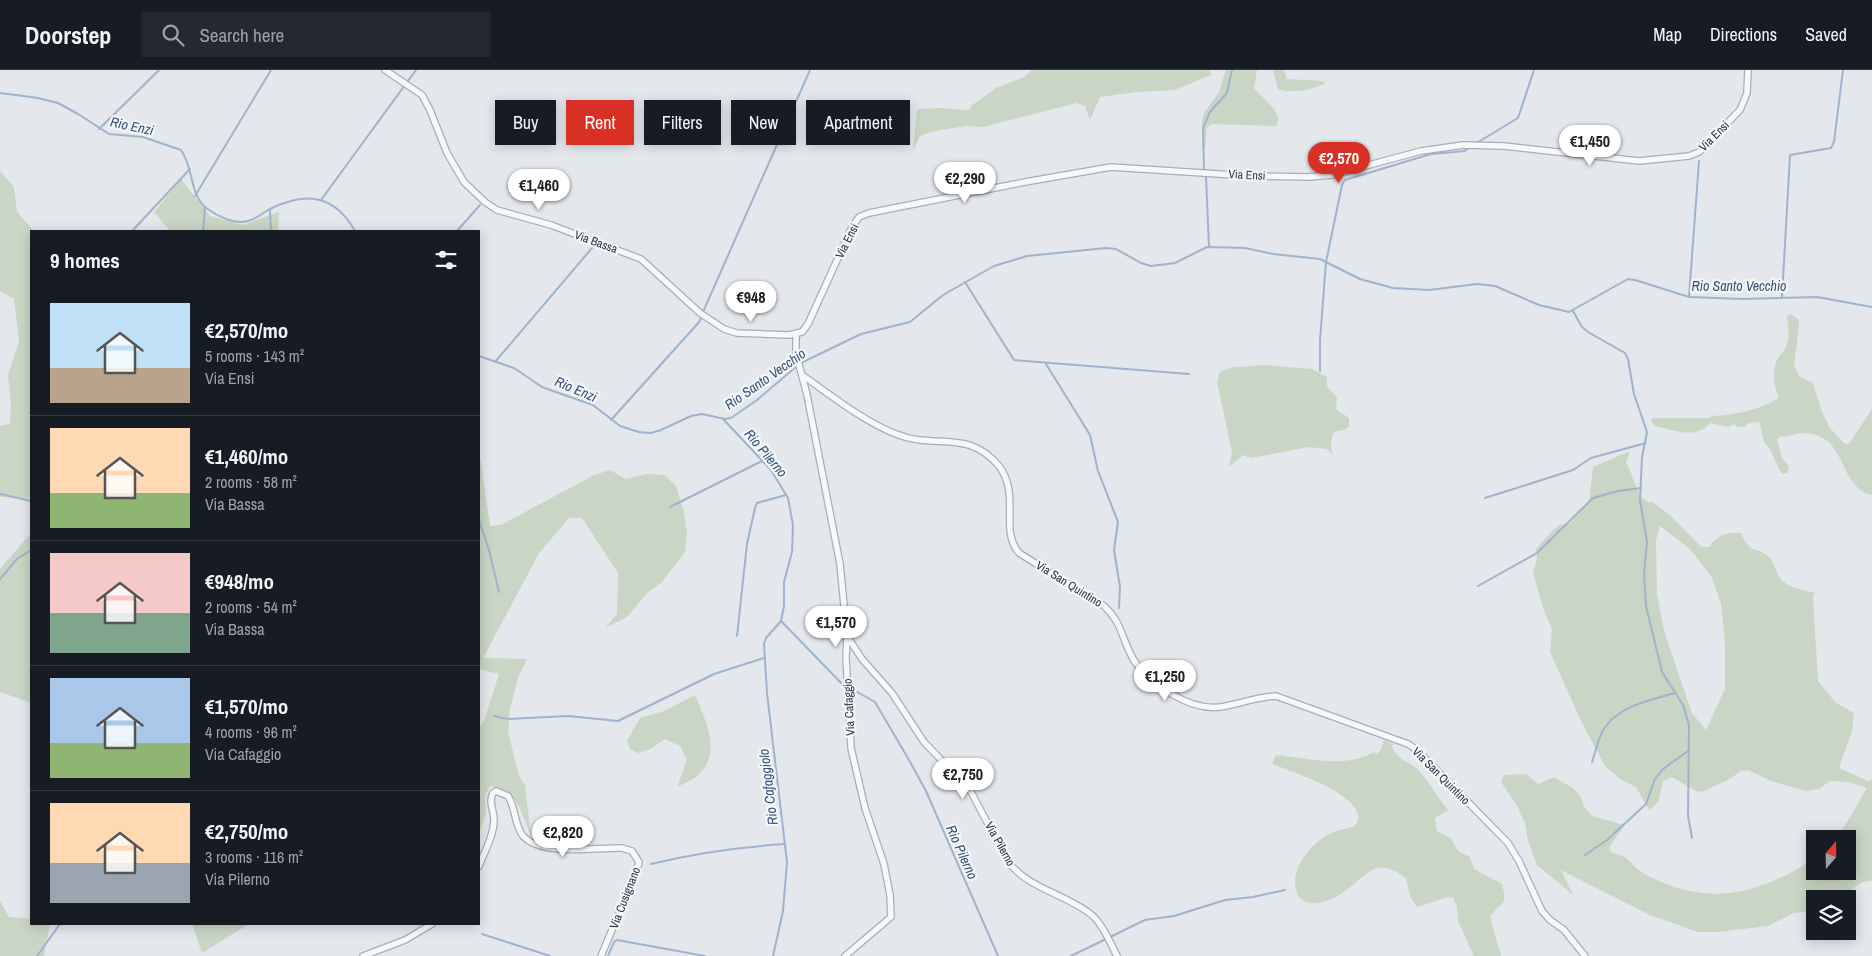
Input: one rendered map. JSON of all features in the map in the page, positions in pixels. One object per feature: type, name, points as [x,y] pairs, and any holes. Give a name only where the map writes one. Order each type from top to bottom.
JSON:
[{"type":"street","name":"Via Bassa","points":[[385,70],[422,95],[447,153],[464,182],[485,202],[508,214],[551,226],[636,257],[648,265],[702,315],[724,329],[737,332],[796,335]]},
{"type":"street","name":"Via Ensi","points":[[796,335],[808,324],[852,227],[860,217],[869,213],[1091,169],[1111,167],[1259,176],[1332,175],[1421,151],[1469,145],[1639,161],[1689,156],[1699,152],[1740,110],[1747,93],[1748,70]]},
{"type":"street","points":[[796,335],[798,360],[802,373]]},
{"type":"street","name":"Via Cafaggio","points":[[802,373],[840,564],[847,636],[846,658],[851,748],[863,798],[884,864],[890,894],[891,917],[845,956]]},
{"type":"street","name":"Via San Quintino","points":[[802,373],[868,418],[898,435],[919,440],[972,445],[986,454],[999,467],[1010,491],[1011,538],[1013,546],[1019,553],[1104,606],[1114,615],[1135,662],[1144,673],[1167,692],[1203,706],[1218,708],[1276,696],[1408,744],[1417,750],[1508,843],[1519,861],[1542,911],[1550,920],[1564,930],[1585,956]]},
{"type":"street","name":"Via Pilerno","points":[[847,636],[862,659],[892,692],[924,742],[970,790],[1013,869],[1024,879],[1083,909],[1095,918],[1117,956]]},
{"type":"street","name":"Via Cusignano","points":[[480,863],[493,827],[494,815],[490,801],[493,793],[496,791],[508,796],[520,830],[534,845],[552,848],[622,848],[632,851],[639,862],[636,873],[601,956]]},
{"type":"street","points":[[363,956],[405,940],[430,925]]},
{"type":"green space","points":[[1032,70],[1210,70],[1211,75],[1175,90],[1136,92],[1100,97],[1090,120],[1085,106],[1077,103],[983,127],[966,126],[930,132],[920,136],[913,150],[917,109],[969,110],[971,106],[996,88],[1024,77]]},
{"type":"green space","points":[[1226,70],[1257,70],[1254,88],[1272,106],[1279,119],[1276,126],[1212,124],[1207,127],[1205,148],[1202,150],[1202,121],[1204,113],[1219,92]]},
{"type":"green space","points":[[1273,70],[1284,70],[1287,79],[1322,81],[1326,83],[1315,88],[1302,90],[1289,91],[1278,89]]},
{"type":"green space","points":[[0,171],[14,187],[17,212],[33,230],[30,230],[30,498],[0,497],[0,426],[10,424],[11,403],[8,375],[19,342],[14,299],[0,291]]},
{"type":"green space","points":[[181,179],[210,216],[243,225],[279,212],[278,230],[169,230],[154,212]]},
{"type":"green space","points":[[1791,314],[1798,319],[1799,325],[1794,366],[1799,376],[1813,383],[1829,427],[1845,444],[1849,444],[1872,409],[1872,495],[1861,490],[1853,483],[1837,452],[1830,443],[1820,436],[1804,433],[1777,439],[1782,458],[1789,466],[1787,473],[1782,474],[1770,449],[1764,443],[1760,423],[1754,422],[1747,424],[1745,427],[1738,427],[1734,424],[1729,427],[1710,423],[1698,431],[1684,432],[1655,426],[1651,420],[1653,418],[1709,418],[1755,409],[1779,398],[1775,384],[1774,369],[1788,340],[1787,316]]},
{"type":"green space","points":[[1263,365],[1312,369],[1327,377],[1327,386],[1337,398],[1337,410],[1349,418],[1349,427],[1341,431],[1335,431],[1333,434],[1331,448],[1333,455],[1327,449],[1309,447],[1251,458],[1243,455],[1229,467],[1232,452],[1217,382],[1219,373],[1234,367]]},
{"type":"green space","points":[[1630,451],[1626,462],[1641,497],[1648,502],[1653,502],[1671,516],[1701,547],[1709,547],[1723,535],[1741,533],[1751,548],[1769,557],[1783,581],[1796,588],[1815,593],[1813,597],[1818,681],[1836,703],[1854,713],[1852,731],[1839,768],[1870,782],[1872,778],[1872,881],[1862,882],[1851,890],[1806,890],[1806,912],[1794,913],[1768,926],[1718,932],[1698,932],[1650,915],[1561,870],[1573,895],[1537,865],[1528,841],[1525,823],[1516,804],[1501,782],[1504,775],[1526,774],[1538,784],[1554,777],[1573,788],[1592,816],[1625,825],[1609,847],[1611,852],[1625,857],[1638,870],[1647,875],[1681,889],[1721,894],[1740,891],[1777,879],[1806,864],[1806,880],[1856,880],[1856,830],[1842,830],[1867,788],[1849,782],[1830,781],[1819,789],[1806,791],[1771,781],[1748,770],[1741,771],[1728,780],[1702,792],[1696,791],[1672,777],[1663,781],[1658,802],[1649,810],[1636,787],[1620,779],[1605,766],[1582,723],[1550,652],[1552,629],[1544,611],[1533,573],[1537,559],[1536,549],[1553,530],[1560,525],[1570,523],[1589,502],[1593,467]],"holes":[[[1660,526],[1690,549],[1711,576],[1721,603],[1725,642],[1725,689],[1706,730],[1692,713],[1664,631],[1657,594],[1656,540]]]},
{"type":"green space","points":[[480,457],[490,526],[501,525],[594,475],[610,470],[626,479],[646,474],[665,475],[676,486],[684,512],[687,534],[685,552],[661,583],[647,593],[627,617],[605,628],[617,614],[618,573],[582,518],[569,518],[539,553],[483,658],[527,659],[518,677],[510,709],[508,732],[519,776],[525,785],[531,836],[521,811],[512,797],[499,788],[490,786],[485,796],[486,814],[480,828],[480,727],[484,721],[499,674],[480,669]]},
{"type":"green space","points":[[30,534],[30,703],[0,692],[0,569]]},
{"type":"green space","points":[[695,695],[707,725],[711,746],[705,766],[698,775],[677,787],[687,760],[680,746],[665,739],[650,749],[638,753],[630,749],[627,741],[640,718],[664,711]]},
{"type":"green space","points":[[1384,740],[1396,745],[1392,745],[1396,754],[1417,769],[1448,810],[1435,818],[1437,831],[1451,838],[1458,851],[1470,857],[1474,869],[1502,884],[1504,901],[1490,917],[1501,956],[1474,956],[1458,921],[1457,906],[1453,898],[1448,897],[1417,907],[1410,896],[1406,878],[1391,869],[1378,868],[1373,870],[1342,893],[1320,903],[1306,902],[1298,895],[1295,886],[1295,876],[1307,853],[1323,838],[1354,826],[1358,815],[1346,798],[1335,791],[1272,764],[1276,755],[1326,761],[1351,760],[1374,752],[1377,754],[1381,750]]},
{"type":"green space","points":[[0,901],[9,917],[30,918],[30,925],[50,925],[44,956],[0,956]]},
{"type":"green space","points":[[192,925],[247,925],[202,953]]},
{"type":"waterway","points":[[99,129],[159,70]]},
{"type":"waterway","points":[[195,196],[271,70]]},
{"type":"waterway","points":[[321,200],[416,70]]},
{"type":"waterway","points":[[703,312],[810,70]]},
{"type":"waterway","points":[[1209,247],[1203,128],[1210,112],[1227,93],[1232,70]]},
{"type":"waterway","points":[[1475,144],[1518,118],[1534,70]]},
{"type":"waterway","points":[[1782,297],[1790,155],[1831,148],[1834,142],[1843,70]]},
{"type":"waterway","name":"Rio Enzi","points":[[0,93],[38,98],[58,103],[109,134],[143,137],[181,150],[188,165],[194,188],[201,202],[210,211],[226,219],[238,222],[248,221],[268,210],[294,200],[318,200],[338,209],[354,230]]},
{"type":"waterway","points":[[1320,371],[1320,340],[1326,262],[1342,185],[1345,180],[1431,154],[1465,151],[1469,147]]},
{"type":"waterway","points":[[1689,297],[1699,161]]},
{"type":"waterway","points":[[133,230],[190,169]]},
{"type":"waterway","points":[[458,230],[480,205]]},
{"type":"waterway","points":[[203,230],[205,207]]},
{"type":"waterway","points":[[270,210],[271,230]]},
{"type":"waterway","name":"Rio Santo Vecchio","points":[[801,363],[861,334],[910,322],[943,295],[994,266],[1027,256],[1106,248],[1116,249],[1141,263],[1151,266],[1175,263],[1207,247],[1245,248],[1273,254],[1320,259],[1360,279],[1393,288],[1429,290],[1477,284],[1495,286],[1539,305],[1569,312],[1628,279],[1689,297],[1743,299],[1817,297],[1872,307]]},
{"type":"waterway","points":[[495,362],[592,248]]},
{"type":"waterway","points":[[965,282],[1014,360],[1189,374]]},
{"type":"waterway","points":[[1573,311],[1582,327],[1588,332],[1625,353],[1628,359],[1634,394],[1647,432],[1642,457],[1640,500],[1647,542],[1644,574],[1646,606],[1662,672],[1683,705],[1689,725],[1688,816],[1692,838]]},
{"type":"waterway","points":[[611,420],[700,321],[701,317]]},
{"type":"waterway","name":"Rio Enzi","points":[[480,356],[514,368],[542,387],[593,405],[620,426],[639,432],[651,433],[691,416],[702,414],[725,419],[731,418],[757,400],[797,366]]},
{"type":"waterway","points":[[1046,364],[1090,435],[1098,471],[1118,522],[1114,550],[1120,587],[1119,608]]},
{"type":"waterway","name":"Rio Pilerno","points":[[723,419],[771,470],[788,498],[793,525],[792,552],[784,582],[784,606],[781,621]]},
{"type":"waterway","points":[[1485,498],[1573,470],[1591,458],[1646,443]]},
{"type":"waterway","points":[[670,507],[762,461]]},
{"type":"waterway","points":[[1478,586],[1537,553],[1593,498],[1618,491],[1641,488]]},
{"type":"waterway","points":[[0,494],[30,501]]},
{"type":"waterway","points":[[737,636],[747,544],[755,508],[757,503],[786,495]]},
{"type":"waterway","points":[[480,523],[489,550],[499,592]]},
{"type":"waterway","points":[[0,579],[17,559],[30,551]]},
{"type":"waterway","name":"Rio Pilerno","points":[[781,621],[845,687]]},
{"type":"waterway","name":"Rio Cafaggiolo","points":[[773,956],[783,911],[787,862],[767,693],[764,644],[766,638],[781,621]]},
{"type":"waterway","points":[[494,716],[508,719],[568,716],[618,721],[714,674],[764,658]]},
{"type":"waterway","name":"Rio Pilerno","points":[[852,689],[875,702],[926,791],[998,956]]},
{"type":"waterway","points":[[1592,762],[1601,734],[1606,726],[1620,713],[1638,704],[1675,693]]},
{"type":"waterway","points":[[1585,855],[1607,840],[1646,804],[1655,779],[1663,769],[1688,751]]},
{"type":"waterway","points":[[651,864],[718,851],[785,844]]},
{"type":"waterway","points":[[1110,937],[1145,920],[1174,916],[1225,900],[1253,897],[1285,890]]},
{"type":"waterway","points":[[37,956],[59,925]]},
{"type":"waterway","points":[[482,934],[550,956]]},
{"type":"waterway","points":[[1071,956],[1106,939]]},
{"type":"waterway","points":[[608,956],[614,942],[617,940],[705,956]]}]
